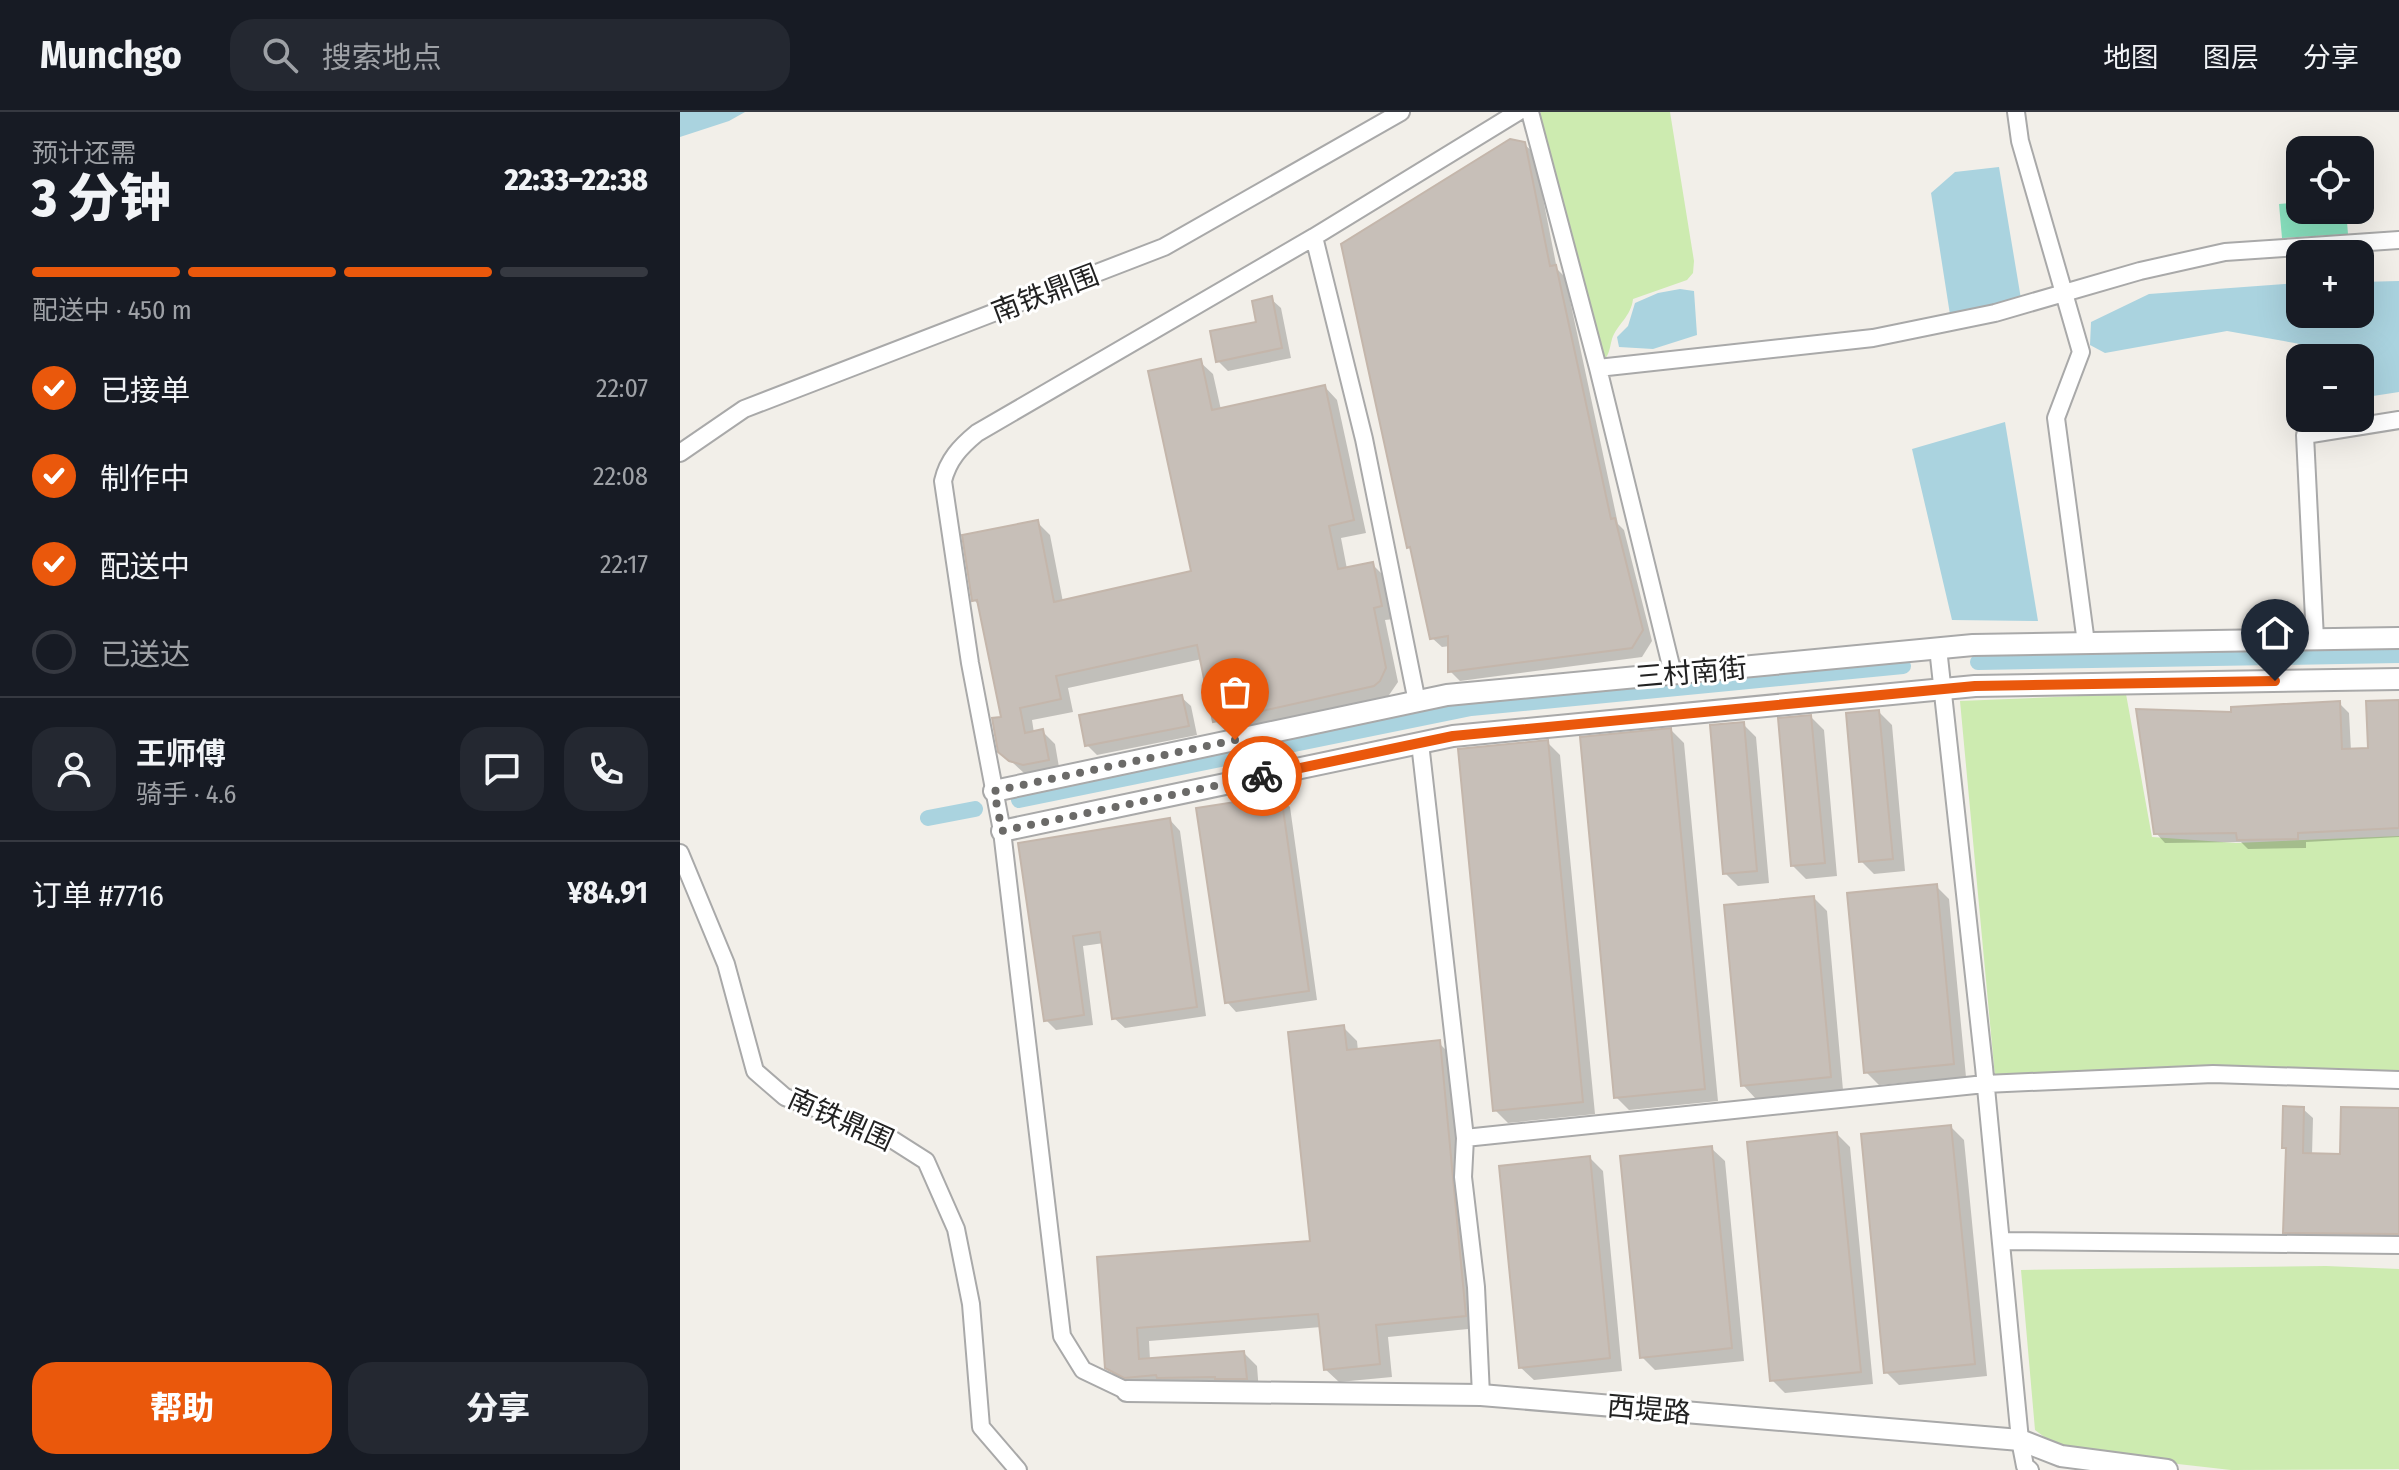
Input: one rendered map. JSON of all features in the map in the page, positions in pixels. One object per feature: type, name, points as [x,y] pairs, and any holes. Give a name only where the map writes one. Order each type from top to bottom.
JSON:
[{"type":"street","name":"南铁鼎围","points":[[680,453],[744,409],[1164,247],[1401,112]]},
{"type":"street","points":[[1127,1391],[1083,1370],[1062,1336],[1002,831],[967,648],[943,481],[946,470],[959,447],[977,433],[1314,237],[1518,112]]},
{"type":"street","points":[[1530,112],[1598,368],[1673,674]]},
{"type":"street","points":[[2016,112],[2020,141],[2081,352],[2056,418],[2086,643]]},
{"type":"street","points":[[1314,237],[1364,439],[1417,702]]},
{"type":"street","points":[[1598,368],[1873,338],[1995,313],[2140,271],[2225,252],[2399,240]]},
{"type":"street","points":[[2315,639],[2305,435],[2399,420]]},
{"type":"street","name":"三村南街","points":[[994,791],[1447,695],[1938,648],[2399,638]]},
{"type":"street","points":[[1938,648],[2020,1440],[2025,1466],[2030,1470]]},
{"type":"street","name":"三村南街","points":[[1002,831],[1453,736],[1975,686],[2399,679]]},
{"type":"street","points":[[1420,743],[1465,1138],[1463,1177],[1476,1287],[1481,1395]]},
{"type":"street","name":"南铁鼎围","points":[[680,853],[726,964],[755,1071],[785,1097],[882,1133],[926,1161],[956,1229],[971,1304],[981,1427],[1018,1470]]},
{"type":"street","points":[[1465,1138],[1985,1084],[2213,1074],[2399,1080]]},
{"type":"street","points":[[2001,1241],[2399,1245]]},
{"type":"street","name":"西堤路","points":[[1127,1391],[1481,1395],[2020,1440],[2061,1456],[2167,1470]]},
{"type":"green space","points":[[1541,112],[1670,112],[1694,261],[1693,273],[1687,280],[1633,299],[1630,311],[1614,334],[1602,363],[1538,116]]},
{"type":"green space","points":[[2286,203],[2286,224],[2347,224],[2348,234],[2282,238],[2279,204]]},
{"type":"green space","points":[[2126,694],[2152,837],[2236,843],[2399,836],[2399,1071],[2215,1068],[1995,1077],[1960,701]]},
{"type":"green space","points":[[2326,1266],[2399,1269],[2399,1469],[2231,1470],[2063,1451],[2035,1430],[2021,1270]]},
{"type":"water","points":[[680,112],[745,112],[729,121],[680,137]]},
{"type":"water","points":[[1999,167],[2021,299],[1951,321],[1931,193],[1955,172]]},
{"type":"water","points":[[2399,281],[2399,392],[2374,396],[2374,344],[2300,344],[2227,331],[2105,353],[2090,345],[2091,322],[2149,294],[2286,284],[2286,328],[2374,328],[2374,282]]},
{"type":"water","points":[[1680,289],[1694,291],[1697,335],[1653,349],[1619,347],[1617,337],[1628,326],[1635,303],[1658,293]]},
{"type":"water","points":[[2005,422],[2038,621],[1952,620],[1912,449]]},
{"type":"building","points":[[1510,139],[1525,142],[1550,266],[1556,265],[1611,519],[1615,518],[1643,630],[1632,648],[1448,672],[1448,636],[1430,639],[1410,547],[1407,548],[1341,244]]},
{"type":"building","points":[[1272,296],[1282,348],[1216,362],[1210,331],[1256,322],[1252,301]]},
{"type":"building","points":[[1201,359],[1212,410],[1325,385],[1354,520],[1329,526],[1338,569],[1373,562],[1382,606],[1374,608],[1386,668],[1380,681],[1374,686],[1213,722],[1197,645],[1056,676],[1061,699],[1020,708],[1025,733],[1043,729],[1049,760],[1023,765],[1009,761],[998,752],[992,718],[1001,717],[977,600],[972,601],[962,535],[1038,520],[1054,602],[1191,571],[1148,371]]},
{"type":"building","points":[[1182,695],[1189,726],[1085,746],[1079,715]]},
{"type":"building","points":[[2399,700],[2399,828],[2298,833],[2298,839],[2237,840],[2236,833],[2154,834],[2136,709],[2231,712],[2231,707],[2340,701],[2342,749],[2368,748],[2366,701]]},
{"type":"building","points":[[1879,710],[1893,859],[1859,862],[1846,713]]},
{"type":"building","points":[[1811,715],[1825,863],[1791,866],[1778,718]]},
{"type":"building","points":[[1744,722],[1757,871],[1723,874],[1710,725]]},
{"type":"building","points":[[1671,728],[1705,1089],[1614,1098],[1580,737]]},
{"type":"building","points":[[1548,740],[1583,1102],[1493,1111],[1458,749]]},
{"type":"building","points":[[1281,795],[1309,991],[1225,1003],[1196,808]]},
{"type":"building","points":[[1170,818],[1197,1007],[1112,1019],[1100,932],[1073,936],[1084,1015],[1044,1021],[1018,843]]},
{"type":"building","points":[[1937,884],[1954,1064],[1864,1073],[1847,893]]},
{"type":"building","points":[[1814,896],[1831,1077],[1741,1086],[1724,905]]},
{"type":"building","points":[[1344,1025],[1347,1050],[1440,1040],[1466,1316],[1376,1325],[1380,1364],[1324,1370],[1318,1314],[1137,1328],[1139,1359],[1244,1351],[1247,1379],[1157,1378],[1156,1375],[1124,1378],[1105,1368],[1097,1257],[1310,1241],[1288,1032]]},
{"type":"building","points":[[2283,1106],[2304,1107],[2303,1153],[2340,1154],[2341,1107],[2399,1108],[2399,1234],[2283,1233],[2286,1148],[2282,1148]]},
{"type":"building","points":[[1951,1125],[1975,1364],[1884,1373],[1861,1134]]},
{"type":"building","points":[[1837,1132],[1861,1372],[1770,1381],[1747,1142]]},
{"type":"building","points":[[1712,1146],[1732,1348],[1640,1358],[1620,1156]]},
{"type":"building","points":[[1590,1156],[1610,1358],[1519,1368],[1499,1166]]},
{"type":"waterway","points":[[1978,662],[2399,655]]},
{"type":"waterway","points":[[1019,800],[1471,708],[1903,666]]},
{"type":"waterway","points":[[928,818],[975,809]]},
{"type":"way so far","points":[[1235,740],[994,791],[1002,831],[1262,776]]},
{"type":"route","points":[[1262,776],[1453,736],[1975,686],[2275,681]]}]
